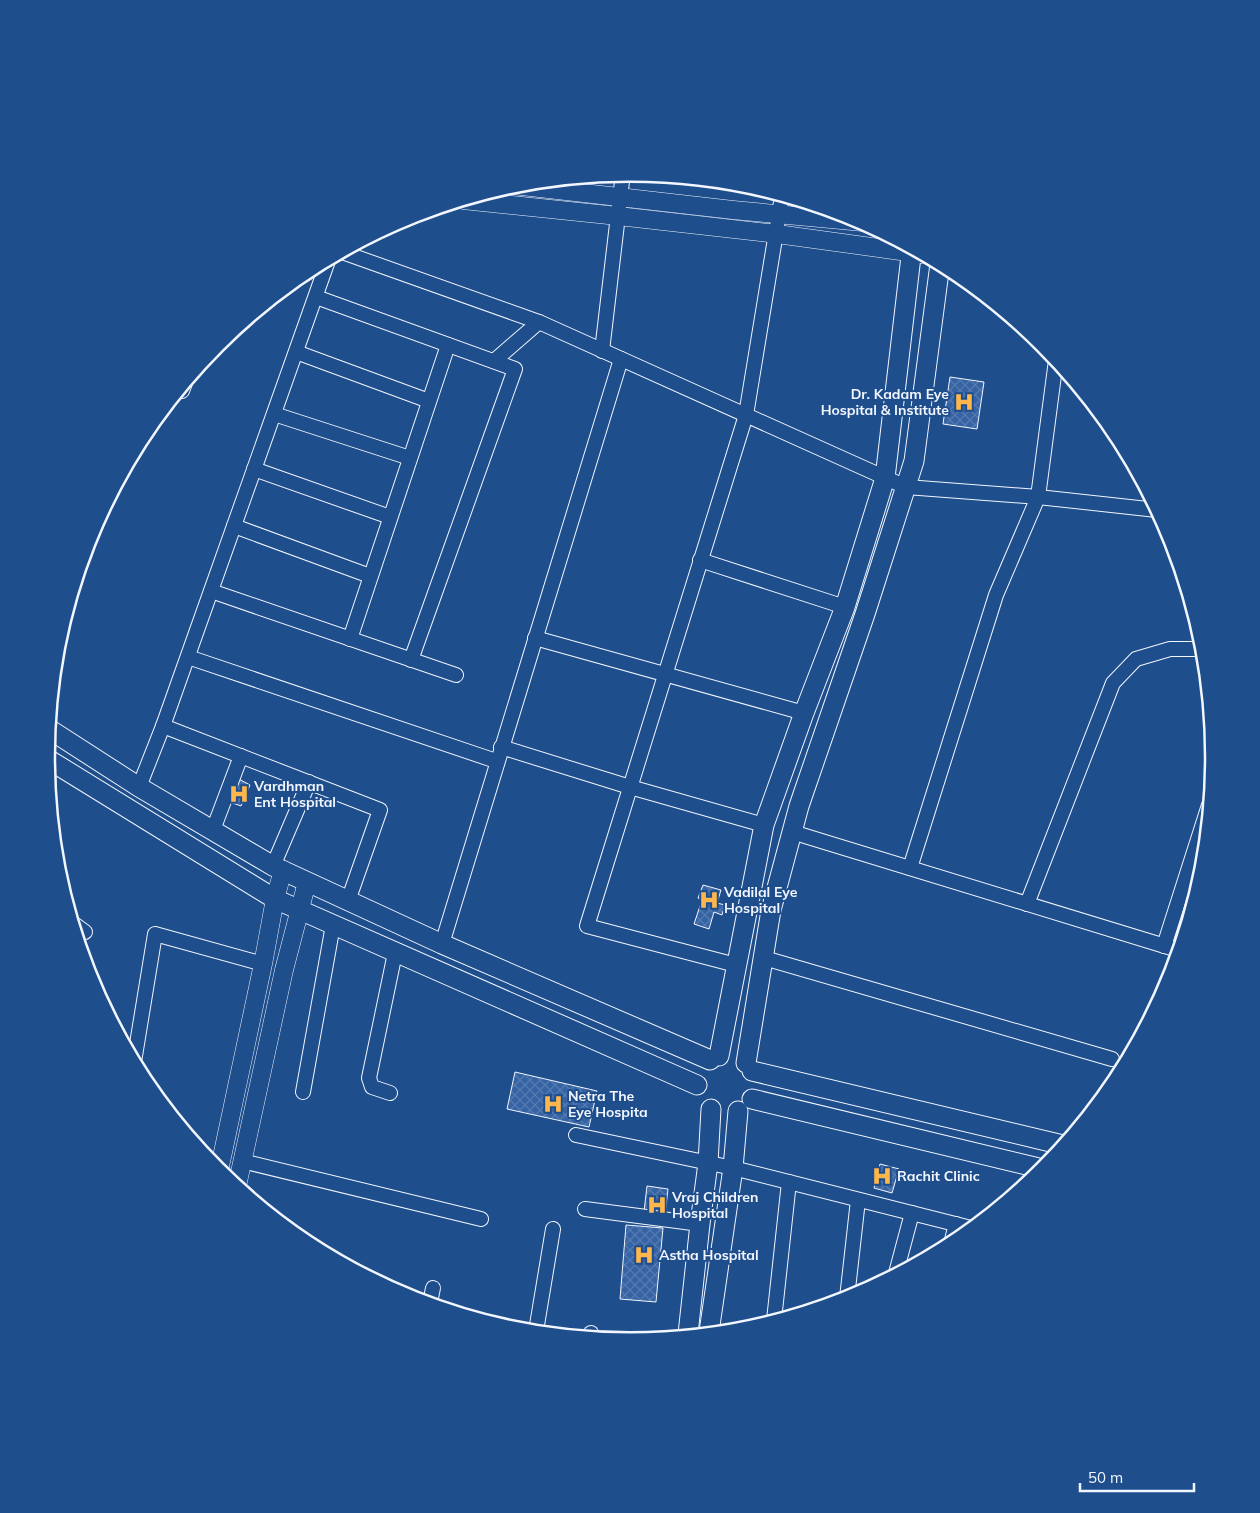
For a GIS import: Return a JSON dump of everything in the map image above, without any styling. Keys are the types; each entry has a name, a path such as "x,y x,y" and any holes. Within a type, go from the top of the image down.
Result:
{"main road":[{"path":"715,1058 764,825 804,713 845,608 885,478 914,257"},
{"path":"939,272 914,461 844,676 799,806 771,910 749,1067 755,1080 755,1090 752,1099 746,1106 738,1111 729,1113 711,1109 699,1094 697,1085 703,1067 715,1058 729,1056 738,1058 749,1067 1055,1143"},
{"path":"56,733 139,787 278,868 442,944 715,1058"},
{"path":"55,764 275,899 697,1085"},
{"path":"752,1099 1033,1167"},
{"path":"689,1328 708,1163 711,1109"},
{"path":"710,1326 733,1168 738,1111"}],"street":[{"path":"602,350 622,182"},
{"path":"535,190 618,207 776,234 901,250"},
{"path":"482,201 779,215 836,220"},
{"path":"736,965 587,926 746,415 781,202"},
{"path":"350,255 539,322 906,487 1038,497 1149,509"},
{"path":"139,787 188,657 325,270"},
{"path":"316,297 515,369 411,660"},
{"path":"494,361 539,322"},
{"path":"350,638 448,345"},
{"path":"296,352 429,401"},
{"path":"442,944 496,762 621,359"},
{"path":"910,868 996,595 1038,497 1055,369"},
{"path":"274,414 410,458"},
{"path":"254,469 390,517"},
{"path":"234,526 370,576"},
{"path":"700,560 845,608"},
{"path":"211,591 456,675"},
{"path":"535,638 804,713"},
{"path":"1027,904 1113,684 1136,659 1170,649 1195,649"},
{"path":"188,657 496,762"},
{"path":"163,726 380,810 348,901"},
{"path":"501,747 630,787 764,825"},
{"path":"213,830 241,756"},
{"path":"221,1161 263,964 275,899 278,868 309,782"},
{"path":"792,832 1171,948"},
{"path":"1164,946 1200,834"},
{"path":"239,1178 307,882"},
{"path":"303,1092 333,925"},
{"path":"136,1050 155,934 263,964"},
{"path":"390,1093 372,1087 369,1078 395,952"},
{"path":"764,958 1112,1059"},
{"path":"576,1135 733,1168 962,1226"},
{"path":"242,1162 481,1219"},
{"path":"777,1313 789,1182"},
{"path":"848,1289 858,1200"},
{"path":"585,1209 700,1224"},
{"path":"898,1264 912,1213"},
{"path":"954,1231 956,1224"},
{"path":"537,1324 553,1229"},
{"path":"431,1296 433,1288"}],"building":[{"path":"950,377 984,382 977,429 943,424"},
{"path":"237,778 250,785 241,806 227,801"},
{"path":"703,885 721,890 717,903 725,905 722,915 714,912 709,929 694,924 702,900 698,898"},
{"path":"515,1072 597,1091 589,1127 507,1109"},
{"path":"880,1164 899,1169 892,1193 874,1188"},
{"path":"647,1186 668,1189 665,1215 644,1212"},
{"path":"626,1225 663,1228 656,1302 620,1299"}],"place":[{"name":"Dr. Kadam Eye Hospital & Institute","path":"964,402"},
{"name":"Vardhman Ent Hospital","path":"239,794"},
{"name":"Vadilal Eye Hospital","path":"709,900"},
{"name":"Netra The Eye Hospita","path":"553,1104"},
{"name":"Rachit Clinic","path":"882,1176"},
{"name":"Vraj Children Hospital","path":"657,1205"},
{"name":"Astha Hospital","path":"644,1255"}]}
